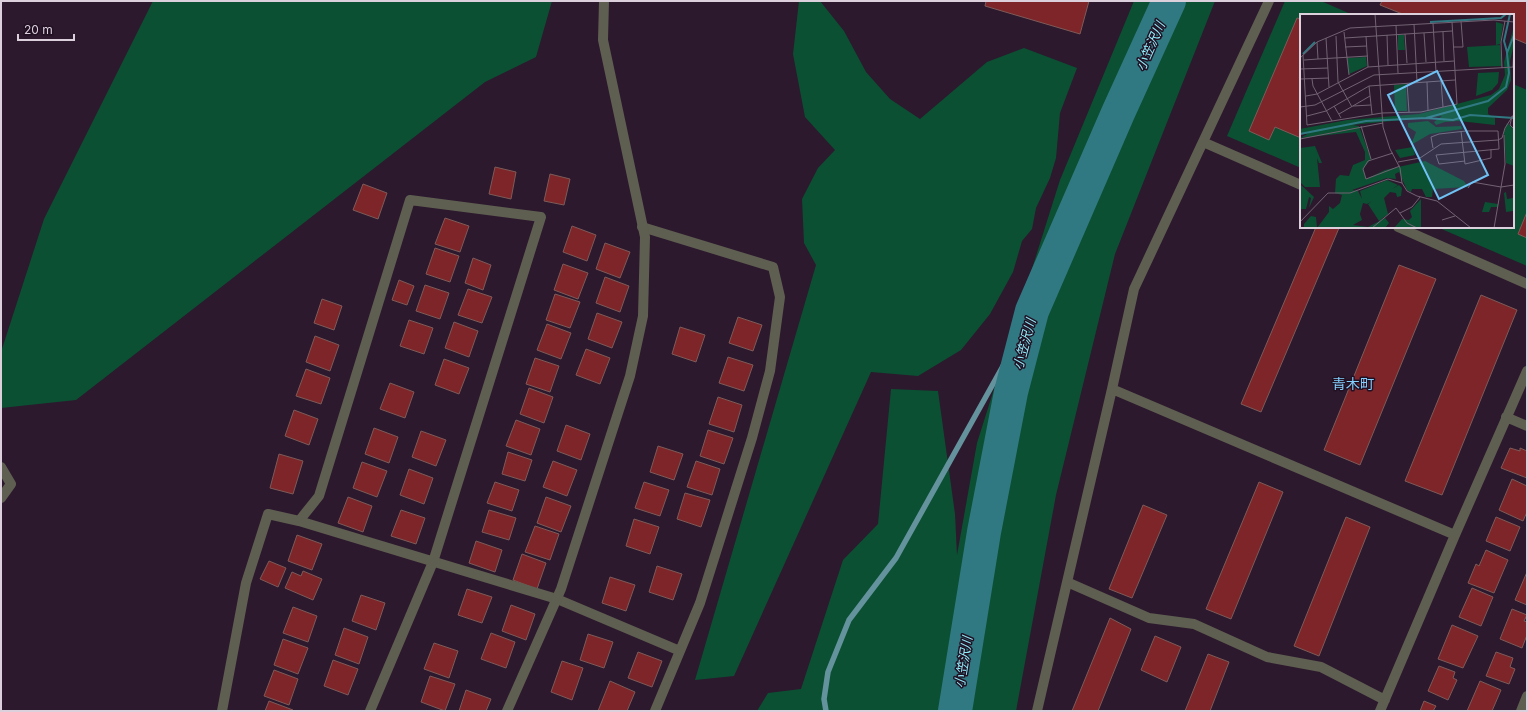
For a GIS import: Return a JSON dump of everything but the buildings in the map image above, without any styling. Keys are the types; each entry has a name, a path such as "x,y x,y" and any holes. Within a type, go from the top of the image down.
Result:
{"street":[{"path":"507,711 557,599 579,536 630,376 643,316 645,237 603,40 604,1"},
{"path":"1037,711 1134,289 1268,1"},
{"path":"1203,142 1300,185"},
{"path":"299,521 320,496 410,200 541,217 433,562 370,711"},
{"path":"642,227 773,267 780,297 770,371 752,438 700,603 655,711"},
{"path":"1400,228 1527,284"},
{"path":"1380,711 1527,371"},
{"path":"1112,389 1455,536"},
{"path":"1506,417 1527,426"},
{"path":"1,467 11,484 1,498"},
{"path":"222,711 246,583 268,514 299,521 557,599 680,651"},
{"path":"1067,582 1149,618 1194,624 1267,657 1321,667 1385,700"},
{"path":"1521,711 1527,697"}],"green space":[{"path":"153,1 552,1 536,57 485,82 76,400 1,408 1,352 44,219"},
{"path":"799,1 820,1 844,31 866,72 890,99 920,119 987,62 1024,48 1077,68 1060,113 1056,158 1050,178 1036,208 1032,229 1022,241 1013,272 990,314 961,350 918,376 871,372 734,676 695,680 816,265 804,243 802,199 818,168 835,150 805,117 793,54"},
{"path":"1134,1 1215,1 1115,254 1056,495 1016,711 757,711 768,693 801,689 843,560 878,524 891,389 938,391 955,514 957,555 977,443 1060,180"},
{"path":"1285,1 1321,1 1351,14 1300,14 1300,168 1227,136"},
{"path":"1514,84 1527,90 1527,266 1439,228 1514,228"}],"waterway":[{"name":"小笠沢川","path":"955,711 984,532 1011,392 1032,311 1118,113 1169,1"},
{"path":"826,711 824,699 828,672 849,620 896,558 1032,314"}],"district":[{"name":"青木町","path":"1353,384"}]}
